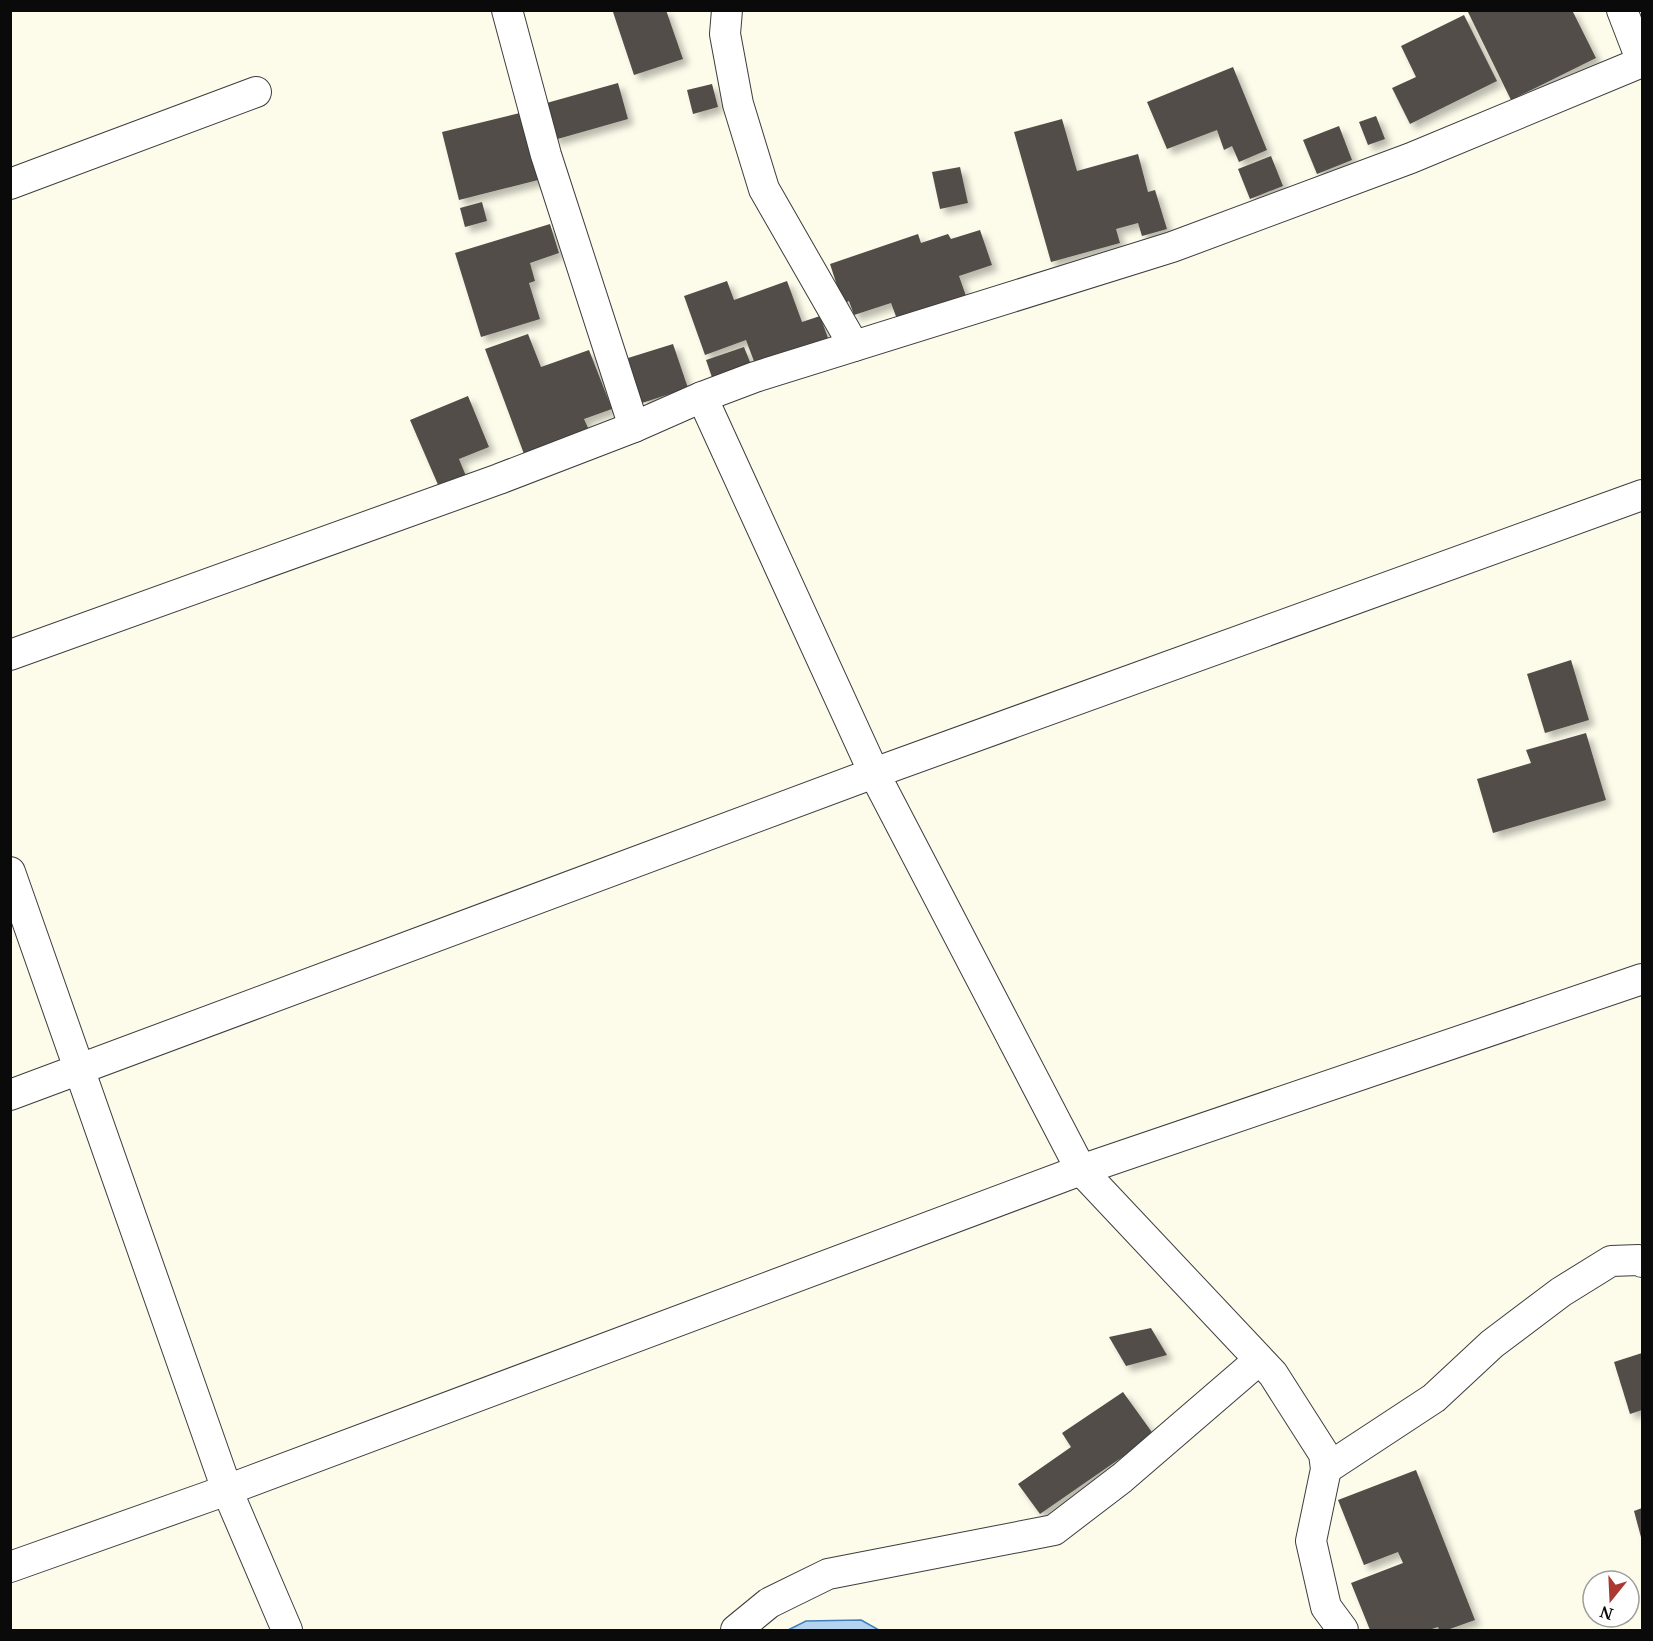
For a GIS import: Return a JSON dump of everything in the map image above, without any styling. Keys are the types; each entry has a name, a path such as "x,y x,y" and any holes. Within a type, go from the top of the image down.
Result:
{"street":[{"path":"507,10 546,155 634,427"},
{"path":"727,10 725,34 738,104 764,189 854,346"},
{"path":"10,655 499,479 755,377 1172,247 1412,159 1642,62 1622,10"},
{"path":"10,184 256,92"},
{"path":"702,397 874,773 1081,1170 1273,1374 1324,1454 1326,1469 1311,1541 1326,1607 1343,1630"},
{"path":"10,1095 874,773 1642,495"},
{"path":"10,872 227,1490 287,1630"},
{"path":"10,1567 227,1490 1081,1170 1642,980"},
{"path":"1326,1469 1434,1398 1492,1344 1561,1292 1611,1261 1639,1260 1642,1262"},
{"path":"736,1630 769,1603 828,1574 1054,1530 1122,1478 1259,1360"}],"water":[{"path":"861,1620 879,1630 788,1630 806,1621"}],"building":[{"path":"618,10 666,10 683,59 634,75 613,12"},
{"path":"1467,10 1572,10 1596,58 1511,100"},
{"path":"1464,15 1497,81 1410,124 1392,88 1416,77 1401,46"},
{"path":"1233,67 1267,150 1239,162 1232,146 1224,150 1217,130 1167,149 1147,102"},
{"path":"618,83 628,119 554,140 543,104"},
{"path":"712,84 718,107 693,114 687,90"},
{"path":"524,112 542,179 459,200 442,132"},
{"path":"1376,116 1385,139 1368,145 1359,122"},
{"path":"1062,119 1077,171 1138,154 1148,192 1155,190 1167,229 1142,236 1138,223 1116,229 1120,243 1051,262 1014,132"},
{"path":"1339,126 1352,160 1317,174 1303,140"},
{"path":"1271,156 1283,186 1250,199 1238,169"},
{"path":"960,167 968,203 940,209 932,172"},
{"path":"482,202 487,221 465,227 460,208"},
{"path":"550,224 559,253 530,263 535,281 529,283 540,319 481,337 455,253"},
{"path":"980,230 992,265 959,276 966,296 897,319 891,303 854,315 849,301 843,304 830,264 918,234 921,243 948,234 951,239"},
{"path":"727,281 734,300 787,281 802,322 820,316 828,338 755,364 746,340 705,355 684,296"},
{"path":"528,334 541,367 589,350 612,409 584,419 589,430 524,454 485,349"},
{"path":"673,344 688,388 642,403 628,358"},
{"path":"744,347 754,372 715,386 706,360"},
{"path":"468,396 489,447 459,459 466,476 439,487 410,420"},
{"path":"1571,660 1589,720 1545,733 1527,674"},
{"path":"1586,733 1606,800 1493,833 1477,779 1531,763 1526,750"},
{"path":"1151,1328 1167,1355 1126,1366 1109,1337"},
{"path":"1642,1353 1642,1410 1630,1414 1614,1362"},
{"path":"1123,1392 1154,1435 1040,1514 1018,1484 1071,1447 1062,1433"},
{"path":"1416,1470 1475,1620 1447,1630 1439,1630 1438,1627 1429,1630 1370,1630 1351,1583 1403,1563 1398,1552 1364,1565 1338,1500"},
{"path":"1642,1508 1642,1541 1634,1511"}]}
